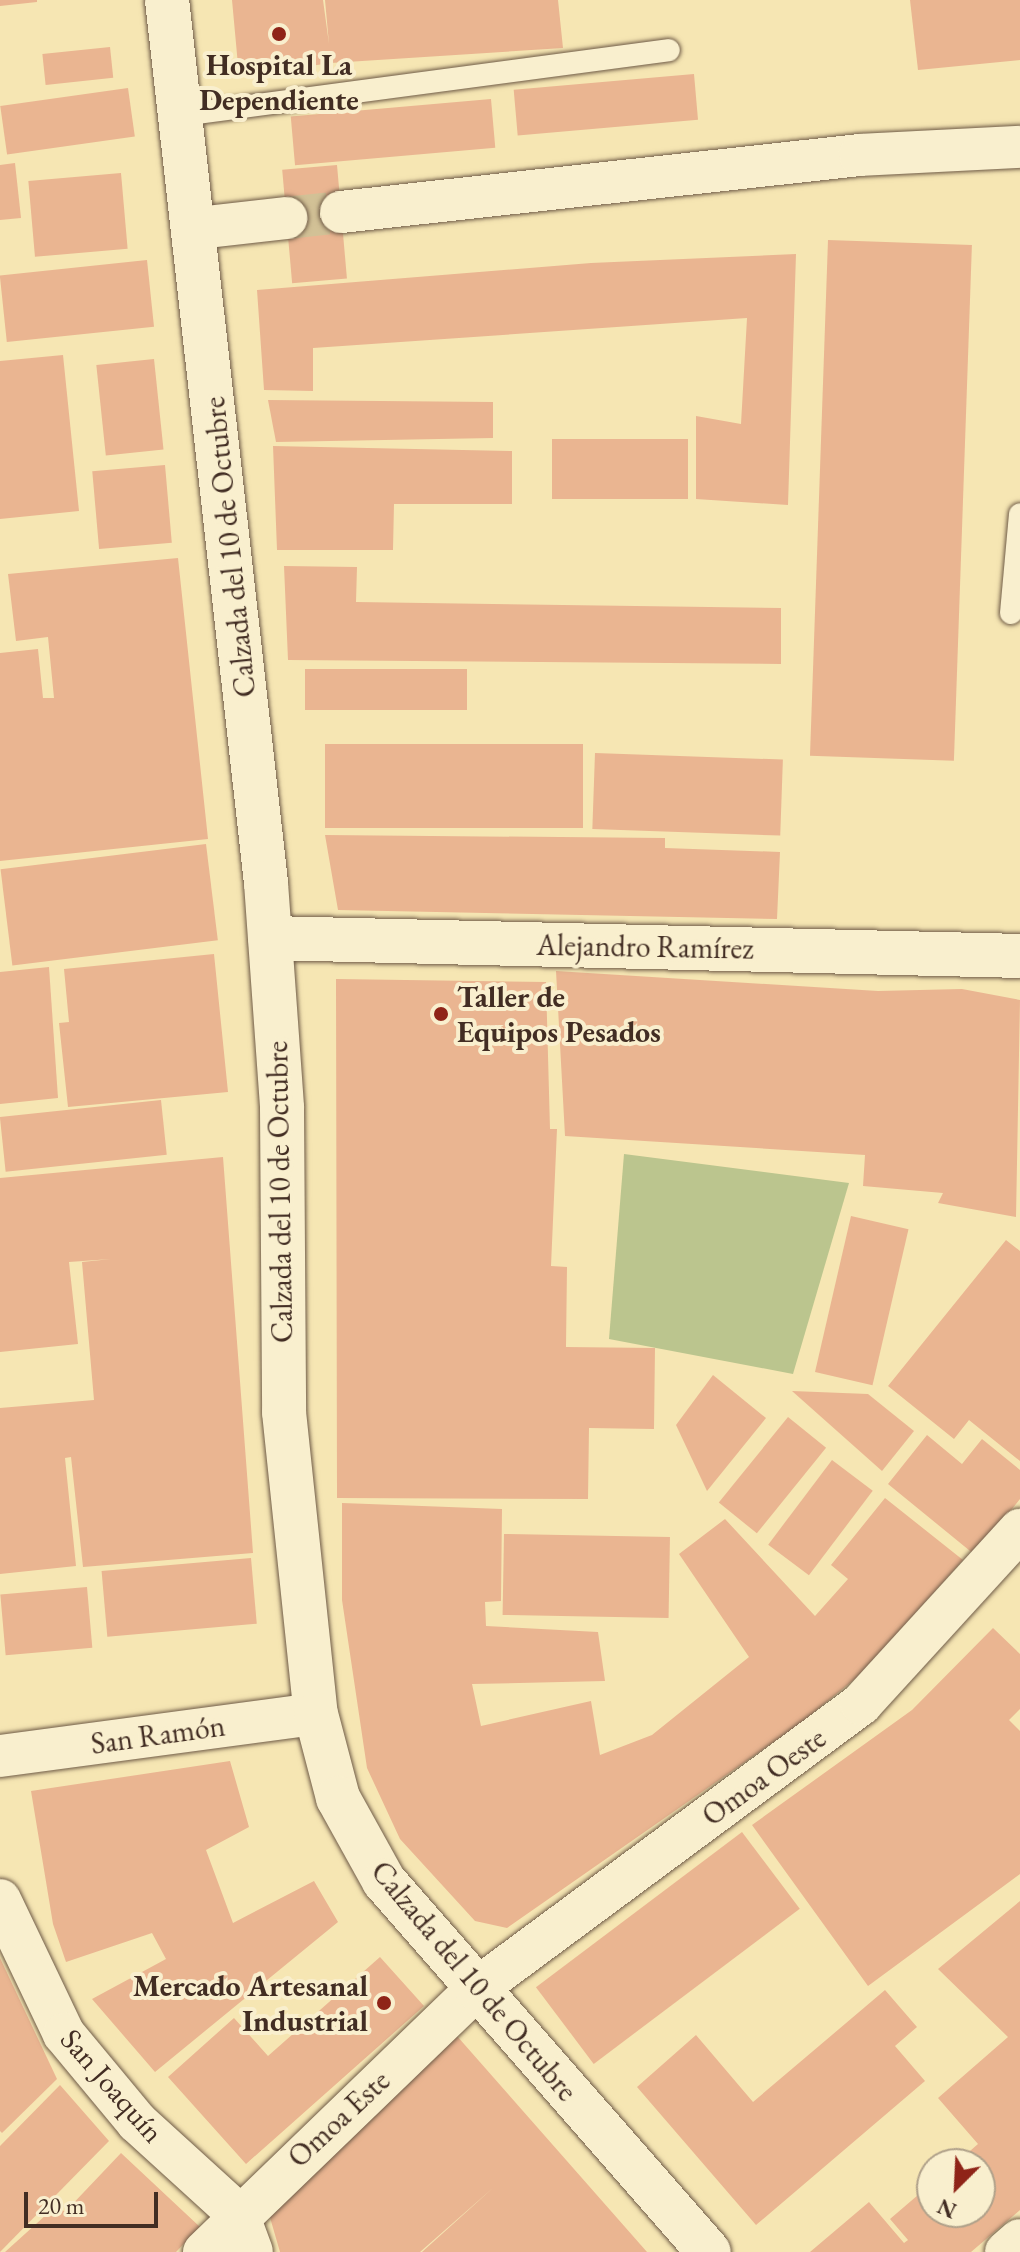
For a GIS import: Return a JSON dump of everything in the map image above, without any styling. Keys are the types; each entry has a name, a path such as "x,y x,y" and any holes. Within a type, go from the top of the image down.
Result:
{"main road":[{"name":"Calzada del 10 de Octubre","path":"167,0 198,228 270,938 282,1108 284,1412 316,1714 338,1798 365,1852 476,1989 709,2252"},
{"name":"Alejandro Ramírez","path":"270,938 1020,956"}],"street":[{"path":"341,212 860,155 1020,147"},
{"path":"198,228 286,218"},
{"name":"Omoa Oeste","path":"476,1989 861,1704 1020,1530"},
{"name":"San Ramón","path":"0,1756 316,1714"},
{"name":"San Joaquín","path":"0,1900 64,2034 137,2122 245,2233"},
{"name":"Omoa Este","path":"204,2252 245,2233 476,1989"},
{"path":"1006,2252 1020,2240"}],"lane":[{"path":"183,115 669,50"},
{"path":"1011,613 1020,514"}],"green space":[{"path":"624,1154 849,1183 793,1374 609,1339"}],"building":[{"path":"0,0 37,0 37,2 0,6"},
{"path":"232,0 323,0 329,44 325,0 558,0 563,48 331,63 239,76"},
{"path":"910,0 1020,0 1020,60 918,70"},
{"path":"110,47 113,78 46,85 42,54"},
{"path":"694,74 698,120 518,136 514,90"},
{"path":"128,88 135,137 7,154 0,106"},
{"path":"491,99 495,148 295,165 291,117"},
{"path":"15,163 21,218 0,220 0,165"},
{"path":"337,165 347,279 292,283 282,170"},
{"path":"121,173 128,249 35,257 28,181"},
{"path":"828,240 972,245 954,761 810,756"},
{"path":"796,254 788,505 696,499 696,416 741,424 747,318 313,348 313,391 264,390 257,290 591,263"},
{"path":"147,260 154,327 7,342 0,275"},
{"path":"63,355 79,511 0,519 0,361"},
{"path":"154,359 164,450 106,456 96,365"},
{"path":"268,400 493,402 493,438 276,442"},
{"path":"552,439 688,439 688,499 552,499"},
{"path":"273,446 512,451 512,504 394,504 393,550 277,550"},
{"path":"165,465 172,543 99,549 92,471"},
{"path":"178,558 208,839 0,861 0,653 38,649 43,698 54,698 48,637 16,641 8,574"},
{"path":"284,566 357,567 356,602 781,608 781,664 288,660"},
{"path":"305,669 467,669 467,710 305,710"},
{"path":"325,744 583,744 583,828 325,828"},
{"path":"595,753 783,760 780,836 592,829"},
{"path":"325,835 665,838 665,848 780,852 777,919 338,910"},
{"path":"206,844 218,940 12,966 1,869"},
{"path":"214,954 228,1092 68,1107 59,1023 69,1022 64,969"},
{"path":"49,967 58,1098 0,1104 0,972"},
{"path":"556,971 878,991 962,989 1020,1000 1016,1217 938,1203 943,1193 863,1186 865,1155 565,1136"},
{"path":"336,979 546,982 550,1129 557,1129 551,1266 567,1267 566,1347 655,1348 654,1429 589,1428 588,1499 337,1498"},
{"path":"161,1100 167,1155 6,1172 0,1117"},
{"path":"223,1157 253,1553 83,1567 71,1457 65,1458 76,1566 0,1574 0,1408 94,1400 82,1262 111,1259 69,1262 78,1344 0,1352 0,1178"},
{"path":"851,1216 908,1229 872,1385 815,1372"},
{"path":"1006,1240 1020,1251 1020,1461 969,1420 954,1439 888,1386"},
{"path":"713,1375 766,1418 707,1491 676,1425"},
{"path":"792,1391 868,1394 914,1431 882,1471"},
{"path":"788,1417 826,1448 757,1533 719,1502"},
{"path":"927,1435 962,1464 982,1439 1020,1470 1020,1499 975,1555 888,1484"},
{"path":"832,1460 873,1491 809,1575 768,1545"},
{"path":"885,1498 963,1560 861,1674 798,1725 507,1928 475,1921 400,1839 367,1768 342,1600 342,1503 502,1509 501,1601 485,1602 486,1626 598,1632 605,1681 472,1684 481,1726 591,1701 600,1755 652,1735 749,1657 679,1554 725,1519 815,1616 848,1579 831,1565"},
{"path":"504,1534 670,1537 669,1618 503,1615"},
{"path":"251,1558 257,1624 107,1637 102,1571"},
{"path":"87,1587 92,1648 6,1655 0,1595"},
{"path":"993,1628 1020,1654 1020,1709 1009,1720 1020,1731 1020,1874 868,1986 752,1825 912,1710"},
{"path":"230,1761 249,1827 206,1850 233,1923 314,1881 338,1922 155,2072 92,1999 166,1959 152,1933 66,1962 53,1924 31,1791"},
{"path":"742,1832 800,1909 594,2064 536,1987"},
{"path":"1020,1901 1020,2210 971,2252 810,2252 869,2202 904,2243 908,2240 890,2219 916,2197 916,2228 996,2228 996,2148 973,2148 978,2144 938,2098 1008,2037 938,1969"},
{"path":"380,1957 424,2006 246,2164 168,2077 234,2018 268,2056"},
{"path":"0,1958 57,2079 2,2133 0,2131"},
{"path":"885,1990 917,2027 895,2046 925,2081 756,2225 637,2087 696,2035 753,2102"},
{"path":"457,2036 647,2252 422,2252 494,2187 420,2252 280,2252 269,2214"},
{"path":"60,2085 109,2141 0,2252 0,2146"},
{"path":"121,2153 200,2227 176,2252 5,2252 57,2205 65,2212"}],"tunnel":[{"path":"286,218 341,212"}],"place":[{"name":"Hospital La Dependiente","path":"279,34"},
{"name":"Taller de Equipos Pesados","path":"441,1014"},
{"name":"Mercado Artesanal Industrial","path":"384,2003"}]}
